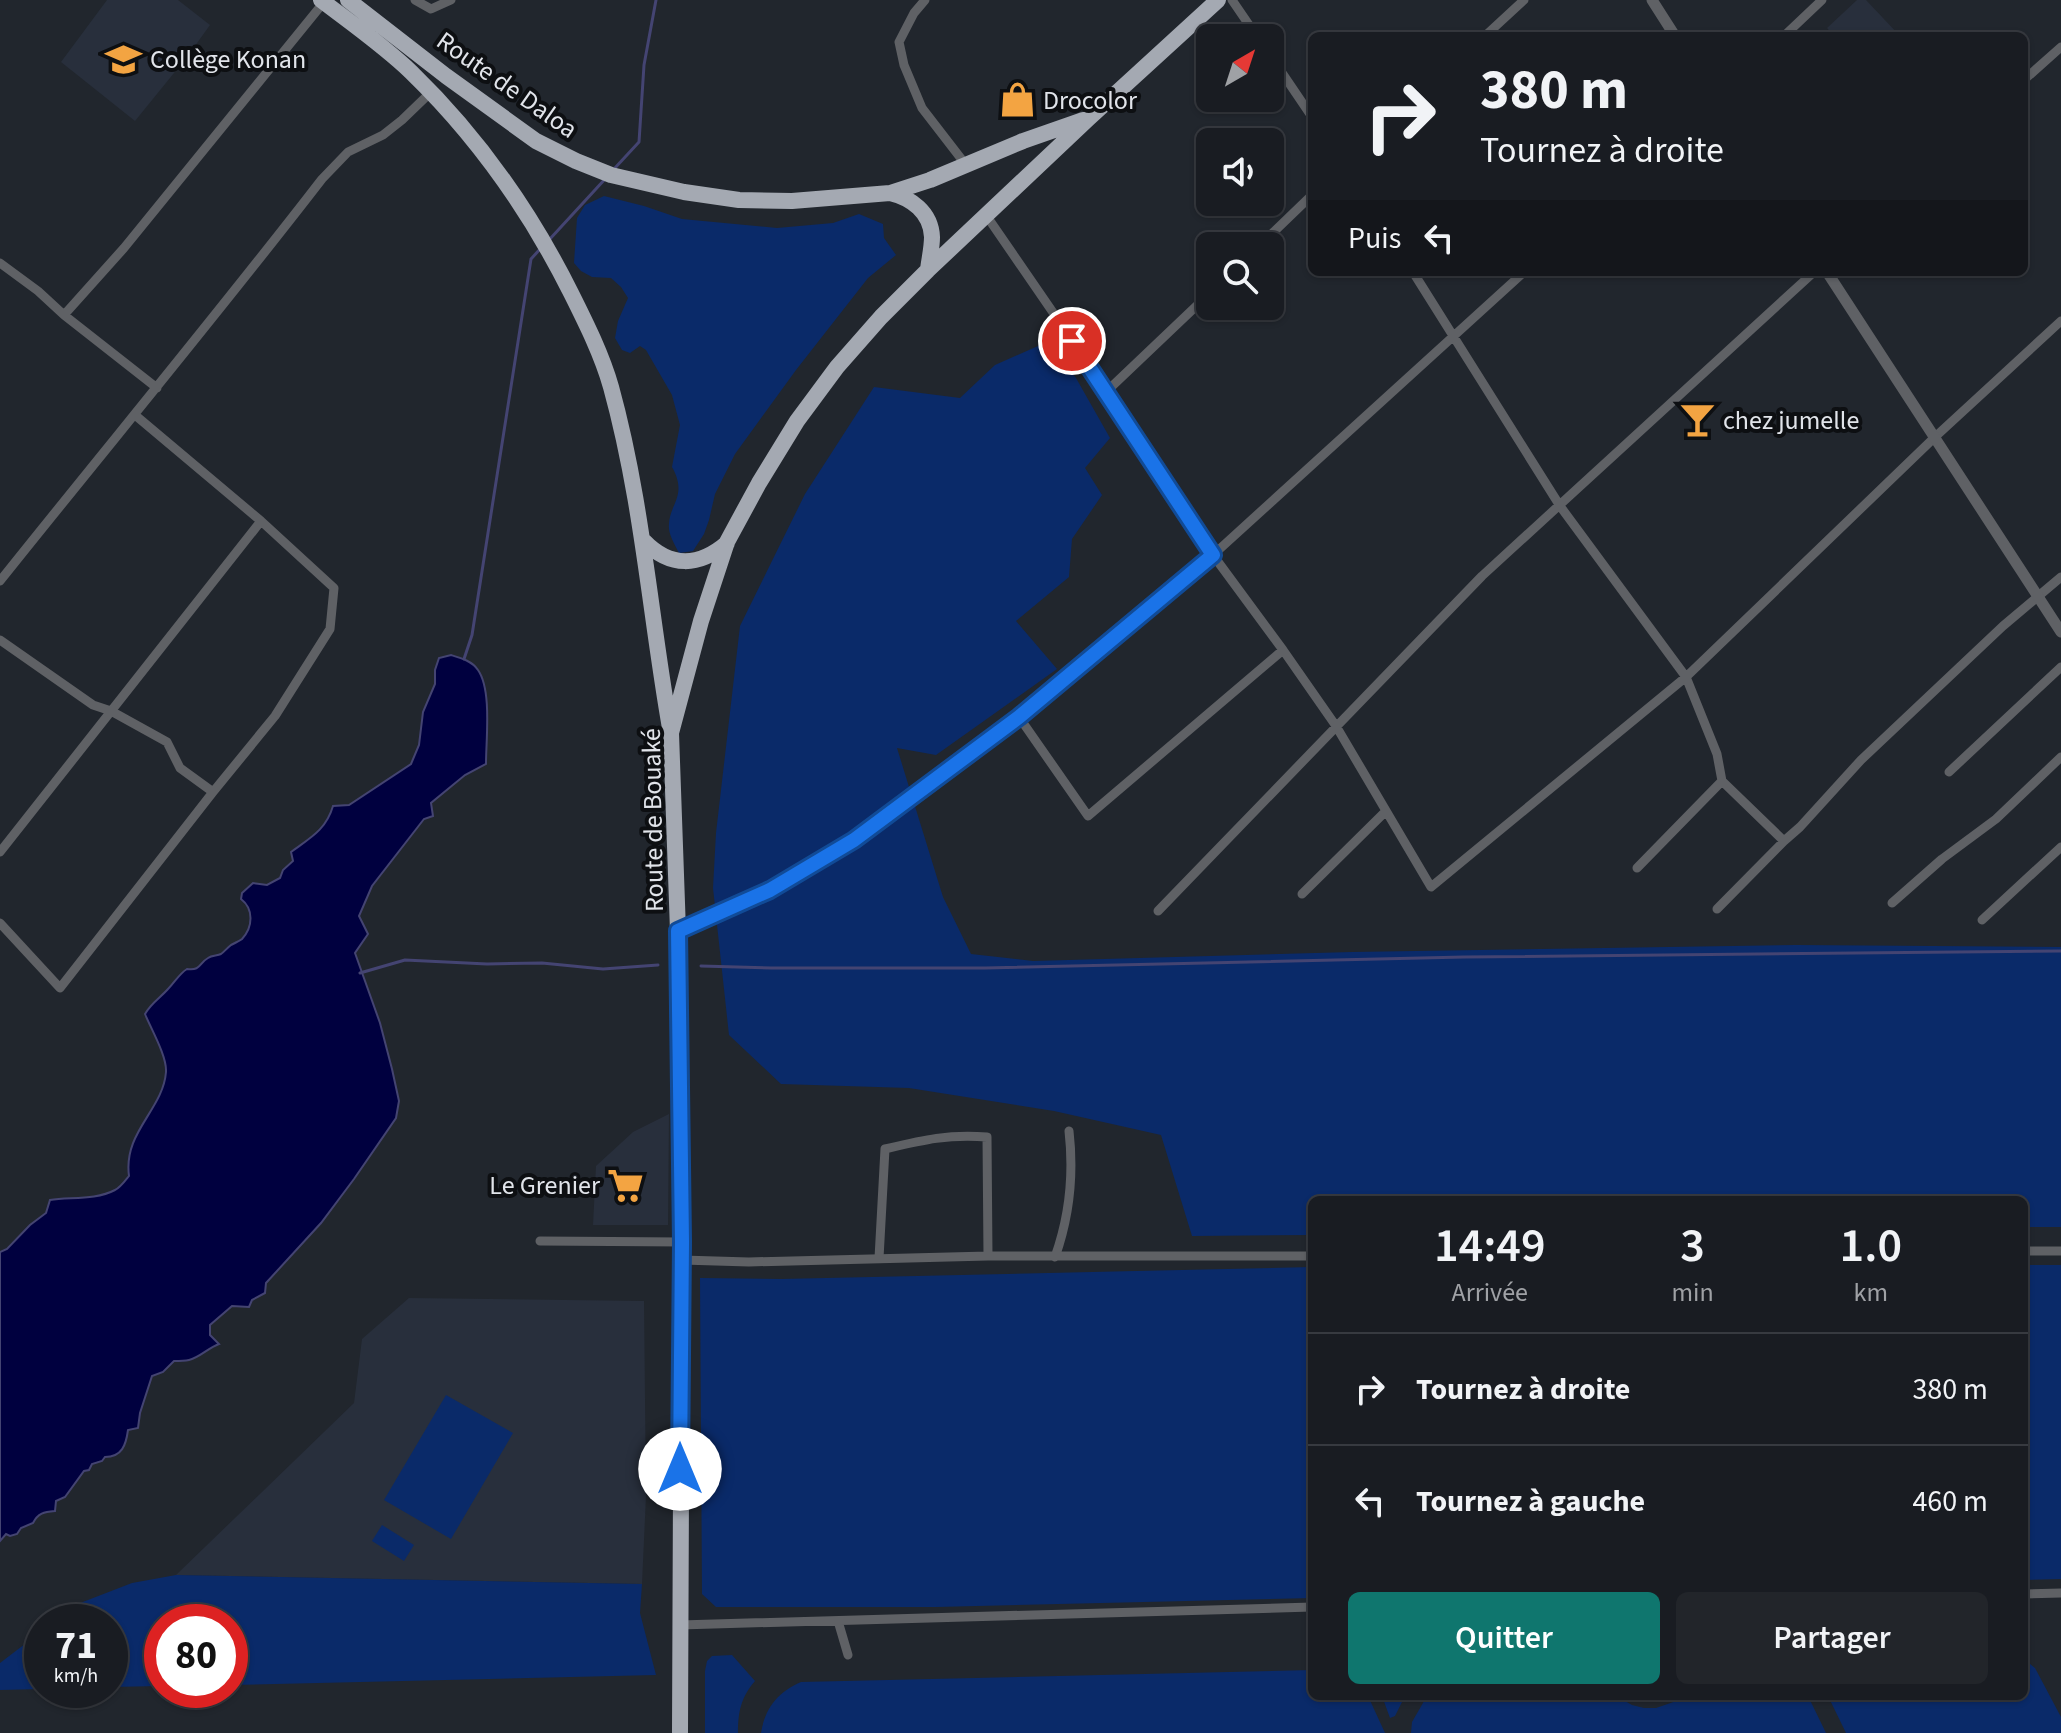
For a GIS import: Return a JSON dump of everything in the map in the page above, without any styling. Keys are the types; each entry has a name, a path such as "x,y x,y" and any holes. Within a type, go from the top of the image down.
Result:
{"highway":[{"name":"Route de Daloa","path":"349,0 536,141 611,175 684,192 739,200 792,201 890,193 1088,119"},
{"name":"Route de Bouaké","path":"680,1733 682,1242 678,931 671,733 701,621 727,542 797,421 837,367 928,270 1218,0"},
{"name":"Route de Daloa","path":"322,1 393,57 431,92 498,171 556,264 586,323 610,384 628,454 644,541 671,733"},
{"path":"431,92 446,76"},
{"path":"890,193 911,200 927,218 932,237 928,270"},
{"path":"644,541 654,552 666,558 691,561 714,554 727,542"}],"street":[{"path":"415,0 431,9 451,0"},
{"path":"925,0 914,13 899,42 904,65 922,108 966,165"},
{"path":"1232,0 1248,24"},
{"path":"1489,32 1524,0"},
{"path":"1652,0 1672,32"},
{"path":"1788,32 1822,0"},
{"path":"64,315 124,248 322,1"},
{"path":"2028,76 2061,47"},
{"path":"1284,76 1308,111"},
{"path":"0,581 322,179 348,152 383,135 431,92"},
{"path":"1274,232 1308,199"},
{"path":"986,215 1107,391 1213,555 1336,726 1431,887 1686,677 1935,437 2061,321"},
{"path":"0,263 157,388"},
{"path":"1416,276 1560,506 1686,677 1717,754 1722,781 1784,841"},
{"path":"678,931 770,890 854,840 1019,717 1213,555 1520,276"},
{"path":"1158,911 1482,576 1810,276"},
{"path":"1830,276 2061,632"},
{"path":"1107,391 1196,306"},
{"path":"0,923 60,988 275,716 330,629 334,588 261,521 135,415"},
{"path":"0,852 261,521"},
{"path":"1717,909 1800,827 1861,760 2061,577"},
{"path":"0,640 93,705 111,711 167,742 180,768 213,792"},
{"path":"1019,717 1088,816 1283,650"},
{"path":"1949,772 2061,667"},
{"path":"1892,903 1942,859 1996,819 2061,757"},
{"path":"1637,868 1722,781"},
{"path":"1302,894 1385,812"},
{"path":"1982,920 2061,847"},
{"path":"1055,1257 1070,1197 1072,1152 1069,1131"},
{"path":"879,1258 885,1149 931,1137 959,1135 987,1137 988,1256"},
{"path":"540,1241 682,1242"},
{"path":"2028,1251 2061,1251"},
{"path":"682,1260 749,1262 988,1256 1308,1256"},
{"path":"2028,1594 2061,1593"},
{"path":"680,1625 1308,1607"},
{"path":"838,1621 848,1655"}],"shaded area":[{"name":"Collège Konan","path":"107,0 178,0 210,25 135,121 61,62"},
{"path":"1857,0 1866,0 1896,32 1830,32 1827,28"},
{"path":"604,196 682,219 777,228 833,223 859,214 883,224 884,238 896,255 868,278 735,454 715,494 704,534 693,551 679,553 669,529 678,493 677,477 672,467 680,425 672,395 646,350 640,346 630,353 622,350 615,338 618,321 628,298 621,287 611,278 592,277 574,263 577,218 585,205"},
{"path":"1047,342 1076,378 1110,438 1085,468 1102,495 1072,539 1069,577 1016,621 1057,669 936,755 897,748 943,897 971,954 1033,961 1796,945 2061,947 2061,1227 2028,1227 2028,1196 1308,1196 1308,1235 1192,1236 1161,1135 1054,1111 909,1088 781,1084 729,1035 713,888 716,833 740,626 805,494 874,387 960,398 995,365"},
{"path":"451,655 473,664 482,679 487,715 486,764 465,775 431,803 433,816 424,819 372,886 359,916 368,934 355,953 380,1023 392,1069 399,1101 396,1118 321,1223 266,1283 265,1293 252,1300 249,1307 232,1306 210,1325 210,1335 219,1344 193,1359 174,1361 163,1372 152,1376 138,1428 128,1430 119,1452 84,1471 65,1497 56,1501 55,1511 42,1514 17,1534 6,1534 0,1541 0,1252 46,1213 50,1200 108,1193 119,1188 129,1176 132,1147 158,1098 166,1072 161,1051 145,1014 147,1010 184,971 197,968 211,956 221,954 242,939 250,918 248,908 241,899 242,893 253,883 267,885 280,878 283,870 293,861 291,852 322,827 333,806 349,805 411,764 419,745 423,712 435,684 439,658"},
{"path":"669,1114 668,1225 593,1225 596,1166 633,1132"},
{"path":"2028,1265 2061,1265 2061,1579 2028,1580"},
{"path":"1308,1267 1308,1598 936,1607 716,1607 702,1594 700,1278 781,1279"},
{"path":"409,1298 644,1301 646,1496 642,1584 176,1575 354,1403 362,1339"},
{"path":"446,1395 513,1433 451,1539 384,1500"},
{"path":"382,1525 414,1545 404,1561 372,1541"},
{"path":"176,1575 642,1584 640,1613 656,1675 248,1685 248,1604 144,1604 144,1686 128,1687 128,1604 78,1604 132,1583"},
{"path":"24,1645 24,1689 0,1690 0,1663"},
{"path":"732,1655 755,1681 741,1705 738,1733 705,1733 707,1661 712,1656"},
{"path":"2028,1662 2035,1668 2061,1717 2061,1733 1846,1733 1830,1700 2028,1700"},
{"path":"1308,1670 1308,1700 1370,1700 1385,1733 761,1733 774,1702 801,1682"},
{"path":"1383,1700 1403,1700 1395,1716 1390,1718"},
{"path":"1425,1700 1623,1700 1644,1708 1656,1708 1679,1700 1810,1700 1826,1733 1411,1733 1412,1722"}],"waterway":[{"path":"614,169 639,142 644,65 656,0"},
{"path":"549,240 606,178"},
{"path":"464,659 472,635 531,259 541,248"},
{"path":"701,966 985,968 1464,957 2061,951"},
{"path":"360,973 405,960 542,963 603,969 658,965"}],"place":[{"name":"Collège Konan","path":"124,59"},
{"name":"Drocolor","path":"1017,100"},
{"name":"chez jumelle","path":"1697,420"},
{"name":"Le Grenier","path":"626,1185"}],"route":[{"path":"680,1469 682,1242 678,931 770,890 854,840 1019,717 1213,555 1072,341"}]}
